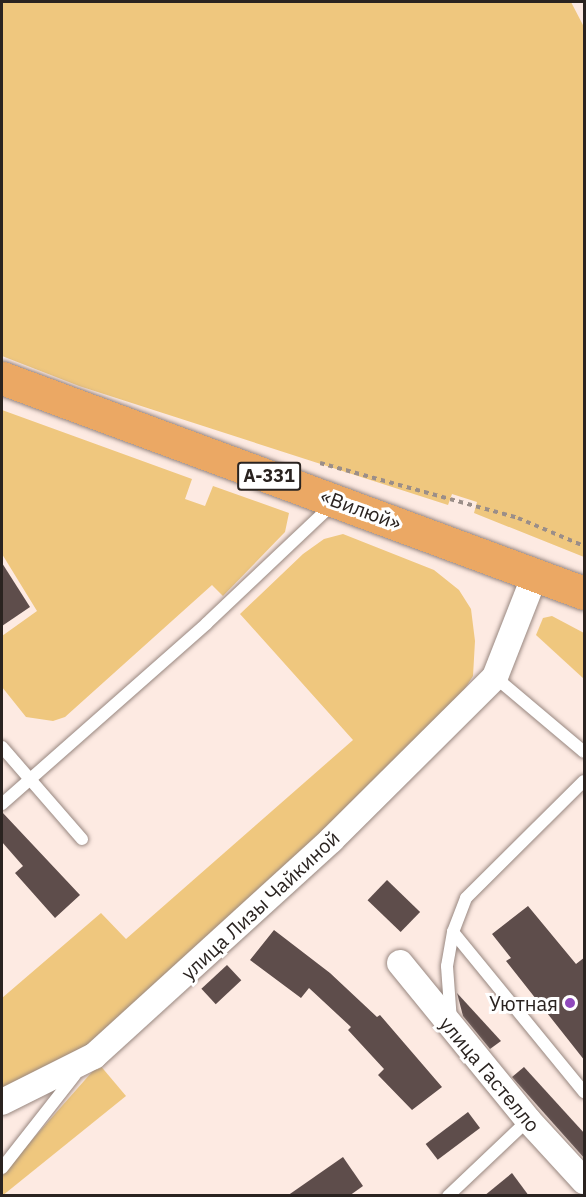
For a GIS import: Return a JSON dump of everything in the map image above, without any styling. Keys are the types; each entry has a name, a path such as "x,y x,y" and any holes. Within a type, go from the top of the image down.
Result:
{"highway":[{"name":"«Вилюй»","path":"2,378 585,593"},
{"path":"535,575 585,605"}],"street":[{"path":"495,677 535,575"},
{"name":"улица Лизы Чайкиной","path":"2,1101 94,1056 331,840 495,677"},
{"name":"улица Гастелло","path":"400,963 528,1120 585,1181"}],"lane":[{"path":"2,804 207,623 336,501"},
{"path":"495,677 585,752"},
{"path":"2,747 82,839"},
{"path":"451,1028 447,966 453,932 466,898 585,781"},
{"path":"453,932 585,1092"},
{"path":"2,1168 56,1094 94,1056"},
{"path":"448,1196 528,1120"}],"shaded area":[{"path":"2,2 571,2 584,27 584,557 474,513 477,502 452,494 448,505 79,386 2,356"},
{"path":"2,410 192,479 185,499 205,506 213,486 289,513 285,532 223,596 212,585 65,717 53,721 26,717 2,687 2,636 37,611 2,554"},
{"path":"343,534 434,570 459,590 471,609 475,641 473,676 450,712 322,836 80,1053 2,1098 2,998 101,913 126,939 353,740 240,614 303,554 324,539"},
{"path":"552,616 584,633 584,679 536,635 543,618"},
{"path":"99,1064 126,1096 2,1196 2,1177 9,1166"}],"building":[{"path":"2,563 30,607 2,626"},
{"path":"2,812 80,895 55,918 15,873 23,866 2,842"},
{"path":"387,880 420,912 401,932 368,900"},
{"path":"528,906 576,964 585,957 585,1061 506,961 511,958 492,934"},
{"path":"274,930 330,973 377,1017 380,1015 442,1087 412,1110 378,1075 384,1069 348,1030 351,1027 309,988 301,998 250,960"},
{"path":"227,965 241,980 216,1004 201,989"},
{"path":"457,993 501,1041 490,1049 463,1016"},
{"path":"524,1067 585,1134 585,1159 512,1077"},
{"path":"468,1112 480,1128 438,1160 426,1144"},
{"path":"343,1157 363,1186 349,1196 287,1196"},
{"path":"512,1173 529,1196 484,1196"}],"place":[{"name":"Уютная","path":"570,1003"}]}
